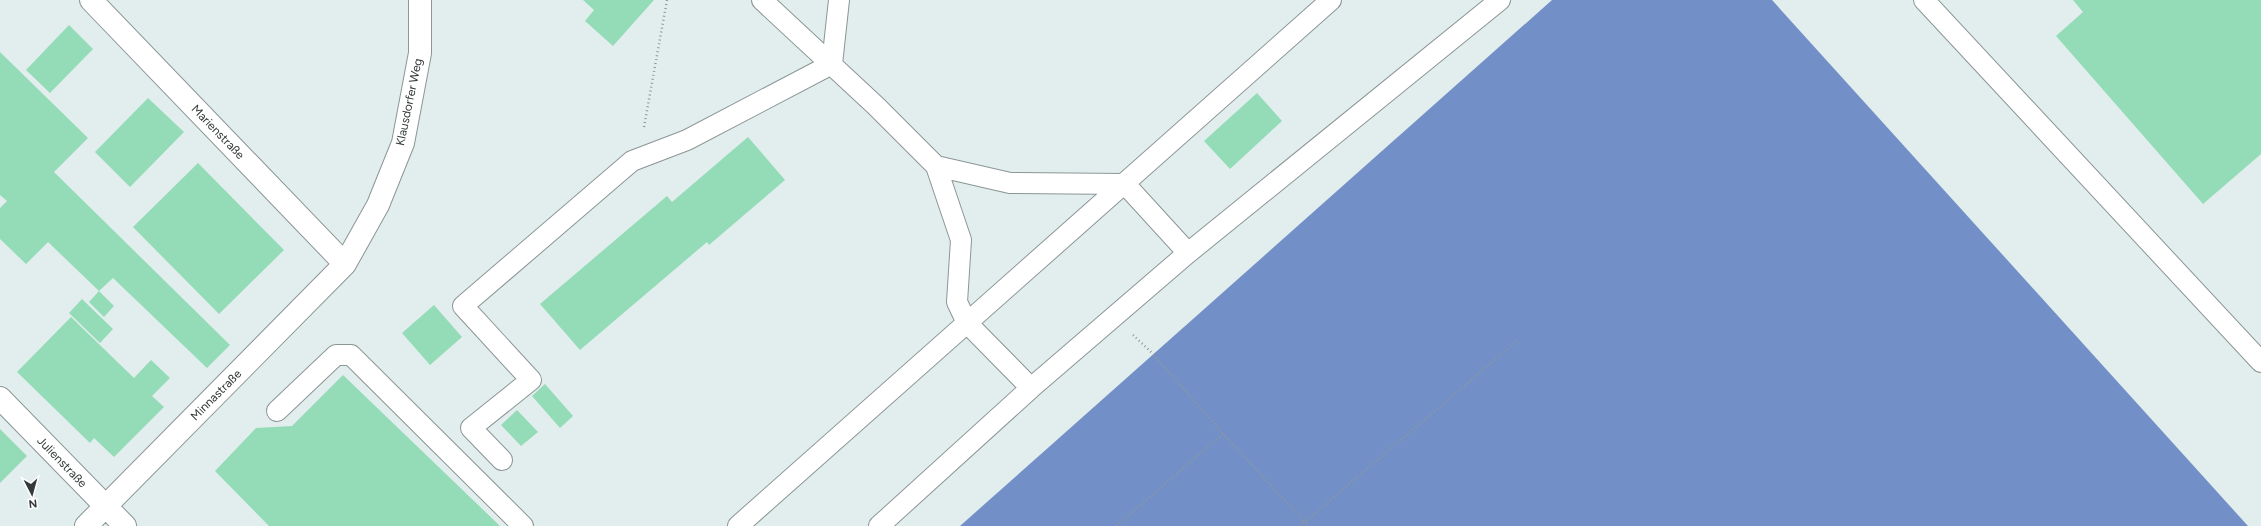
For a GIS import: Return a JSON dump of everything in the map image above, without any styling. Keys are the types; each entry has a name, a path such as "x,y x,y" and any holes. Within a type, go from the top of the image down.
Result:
{"street":[{"name":"Marienstraße","path":"91,0 345,264"},
{"name":"Klausdorfer Weg","path":"345,264 378,205 402,142 420,54 420,0"},
{"name":"Minnastraße","path":"86,526 345,264"},
{"name":"Julienstraße","path":"0,398 125,526"}],"lane":[{"path":"762,0 832,64 936,166 961,240 957,302 967,323 1031,388"},
{"path":"832,64 839,0"},
{"path":"738,526 1331,0"},
{"path":"879,526 1031,388 1188,253 1500,0"},
{"path":"1932,3 2261,362"},
{"path":"502,460 471,428 531,380 463,306 632,161 687,140 832,64"},
{"path":"936,166 1010,183 1125,184 1188,253"},
{"path":"277,411 336,355 351,355 523,526"}],"path":[{"path":"632,161 642,141 667,0"},
{"path":"1114,317 1153,354 1223,434 1309,526"},
{"path":"1300,526 1518,340"},
{"path":"1116,526 1223,434"}],"water":[{"path":"1552,0 1772,0 2248,526 960,526"}],"building":[{"path":"583,0 654,0 613,46 585,21 594,10"},
{"path":"2073,0 2261,0 2261,154 2203,204 2056,36 2083,12"},
{"path":"69,25 93,49 50,93 26,70"},
{"path":"0,52 88,138 54,172 230,345 207,368 113,278 99,291 48,242 26,264 0,239 0,208 7,201 0,195"},
{"path":"1257,93 1282,121 1230,169 1204,141"},
{"path":"148,98 184,132 130,187 95,152"},
{"path":"748,137 785,180 709,245 707,242 580,350 540,304 667,196 672,202"},
{"path":"198,163 284,250 219,314 133,227"},
{"path":"99,291 114,306 104,317 89,302"},
{"path":"82,299 113,329 100,343 69,313"},
{"path":"434,305 462,337 430,365 402,333"},
{"path":"71,317 134,378 151,360 170,378 152,396 164,407 114,457 94,438 90,443 17,372"},
{"path":"343,375 500,526 269,526 215,471 256,428 292,426"},
{"path":"545,384 573,416 560,428 532,396"},
{"path":"517,410 538,432 521,446 501,425"},
{"path":"0,429 27,456 0,483"}]}
